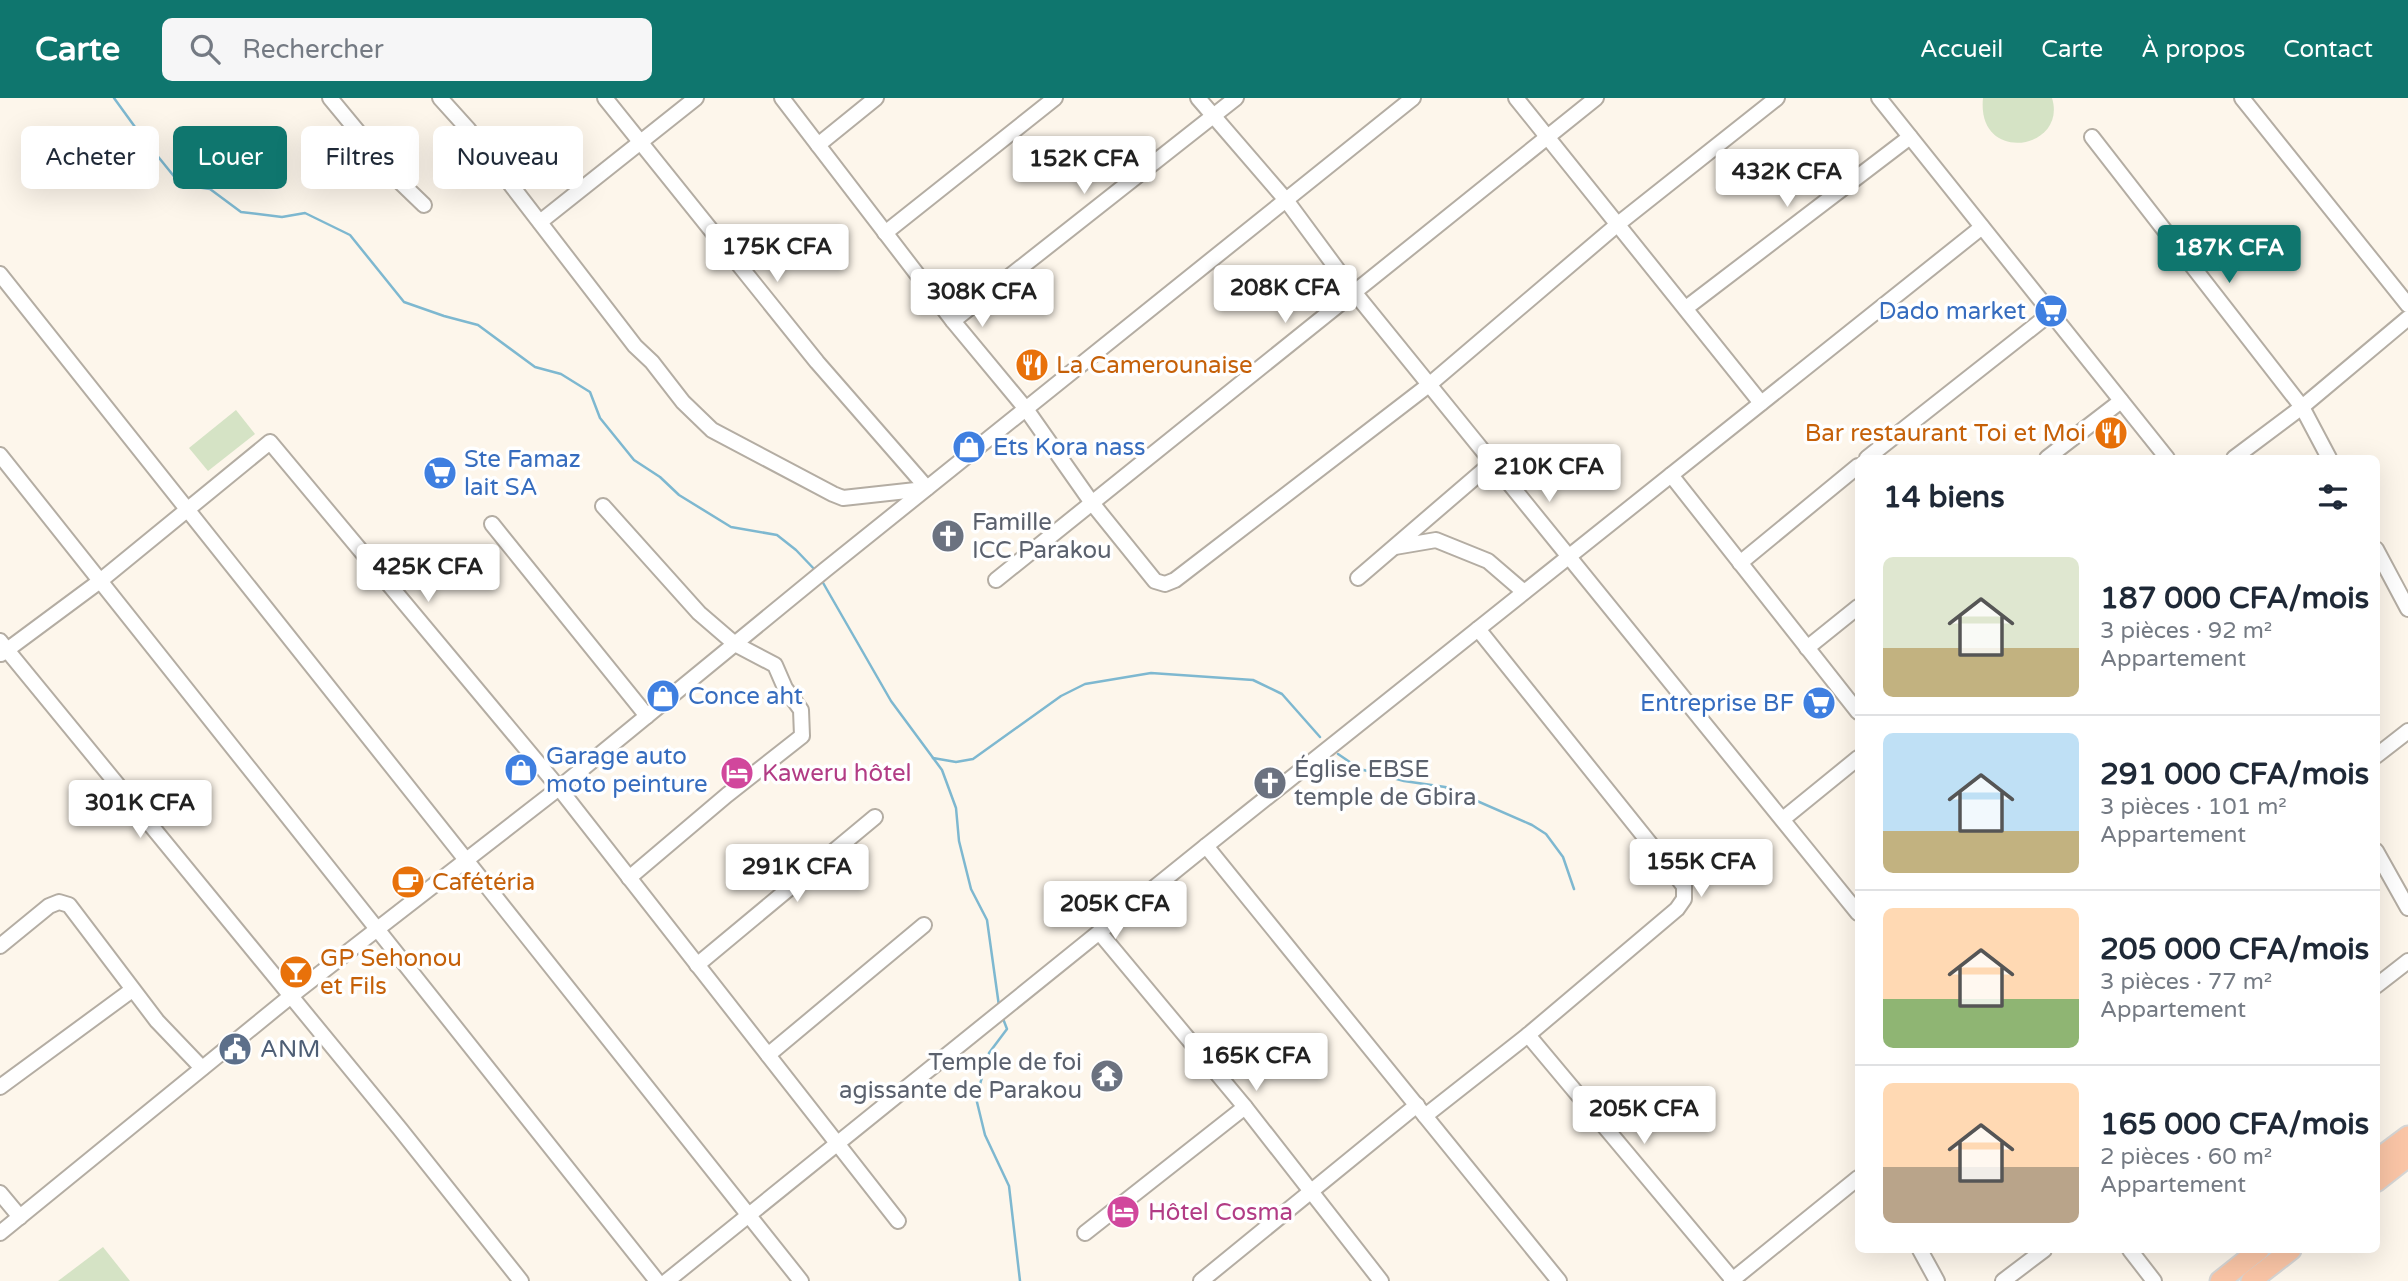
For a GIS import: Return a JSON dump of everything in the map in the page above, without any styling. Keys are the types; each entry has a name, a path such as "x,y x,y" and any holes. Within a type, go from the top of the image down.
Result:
{"main road":[{"path":"2380,1157 2408,1136"},
{"path":"2380,1179 2408,1157"},
{"path":"2220,1281 2255,1253"},
{"path":"2251,1281 2287,1253"}],"street":[{"path":"330,98 397,179 424,205"},
{"path":"440,98 468,129 635,346 712,430 843,498 927,488"},
{"path":"605,98 817,362 927,488"},
{"path":"540,222 696,98"},
{"path":"782,98 953,321 1026,409 1092,503 1155,581 1165,584 1175,580 1430,384 1618,224 1777,98"},
{"path":"818,145 876,98"},
{"path":"885,233 1055,98"},
{"path":"1198,98 1286,200 1354,292 1855,909"},
{"path":"953,321 1236,98"},
{"path":"0,1233 291,996 559,788 819,575 1413,98"},
{"path":"1516,98 1761,403"},
{"path":"996,580 1596,98"},
{"path":"1879,98 2165,455"},
{"path":"2242,98 2408,305"},
{"path":"2092,136 2302,407 2327,455"},
{"path":"1686,308 1910,137"},
{"path":"667,1281 1098,932 1982,227"},
{"path":"0,274 801,1281"},
{"path":"1871,455 2051,313"},
{"path":"2238,455 2302,407 2408,318"},
{"path":"2051,455 2121,401"},
{"path":"521,1281 291,996 2,649 100,581 270,442 559,788 898,1221"},
{"path":"0,455 657,1281"},
{"path":"1357,578 1493,462"},
{"path":"1740,563 1855,468"},
{"path":"1671,475 1855,708"},
{"path":"603,506 699,613 735,644 775,665 785,688 801,710 802,736 629,878"},
{"path":"492,524 647,716"},
{"path":"1394,547 1436,540 1488,561 1524,592"},
{"path":"2380,556 2408,609"},
{"path":"1807,648 1855,609"},
{"path":"1201,1281 1421,1111 1528,1035 1677,909 1684,899 1684,886 1478,629"},
{"path":"2380,753 2408,730"},
{"path":"1783,819 1855,760"},
{"path":"697,965 875,817"},
{"path":"1206,846 1559,1281"},
{"path":"2380,858 2408,908"},
{"path":"0,946 49,906 59,902 69,905 157,1021 202,1068"},
{"path":"768,1055 924,925"},
{"path":"1098,932 1245,1107 1374,1278"},
{"path":"2380,983 2408,961"},
{"path":"0,1087 132,990"},
{"path":"1528,1035 1732,1280 1855,1180"},
{"path":"1085,1233 1245,1107"},
{"path":"0,1193 20,1217"},
{"path":"1922,1253 1937,1281"},
{"path":"2003,1281 2040,1253"},
{"path":"2132,1253 2154,1281"}],"green space":[{"path":"1983,98 2052,98 2053,116 2047,129 2035,139 2021,143 2006,141 1993,134 1985,119"},
{"path":"236,410 255,434 208,471 189,448"},
{"path":"103,1247 130,1281 58,1281"}],"waterway":[{"path":"114,98 181,185 210,189 241,212 282,217 305,213 350,235 404,302 478,325 535,367 561,374 590,392 600,418 634,460 660,477 679,495 731,527 777,535 817,572"},
{"path":"822,581 891,701 942,770 956,808 959,841 971,889 987,920 999,1006"},
{"path":"933,758 956,762 973,759 1061,696 1085,684 1151,673 1253,680 1282,694 1320,737"},
{"path":"1338,754 1360,769 1404,781 1445,787 1532,825 1546,834 1563,857 1574,889"},
{"path":"1002,1016 1007,1029 989,1053 976,1098 985,1135 1009,1186 1020,1281"}],"place":[{"name":"Dado market","path":"2051,311"},
{"name":"La Camerounaise","path":"1032,365"},
{"name":"Bar restaurant Toi et Moi","path":"2111,433"},
{"name":"Ets Kora nass","path":"969,447"},
{"name":"Ste Famaz lait SA","path":"440,473"},
{"name":"Famille ICC Parakou","path":"948,536"},
{"name":"Conce aht","path":"663,696"},
{"name":"Entreprise BF","path":"1819,703"},
{"name":"Garage auto moto peinture","path":"521,770"},
{"name":"Kaweru hôtel","path":"737,773"},
{"name":"Église EBSE temple de Gbira","path":"1270,783"},
{"name":"Cafétéria","path":"408,882"},
{"name":"GP Sehonou et Fils","path":"296,972"},
{"name":"ANM","path":"235,1049"},
{"name":"Temple de foi agissante de Parakou","path":"1107,1076"},
{"name":"Hôtel Cosma","path":"1123,1212"}]}
